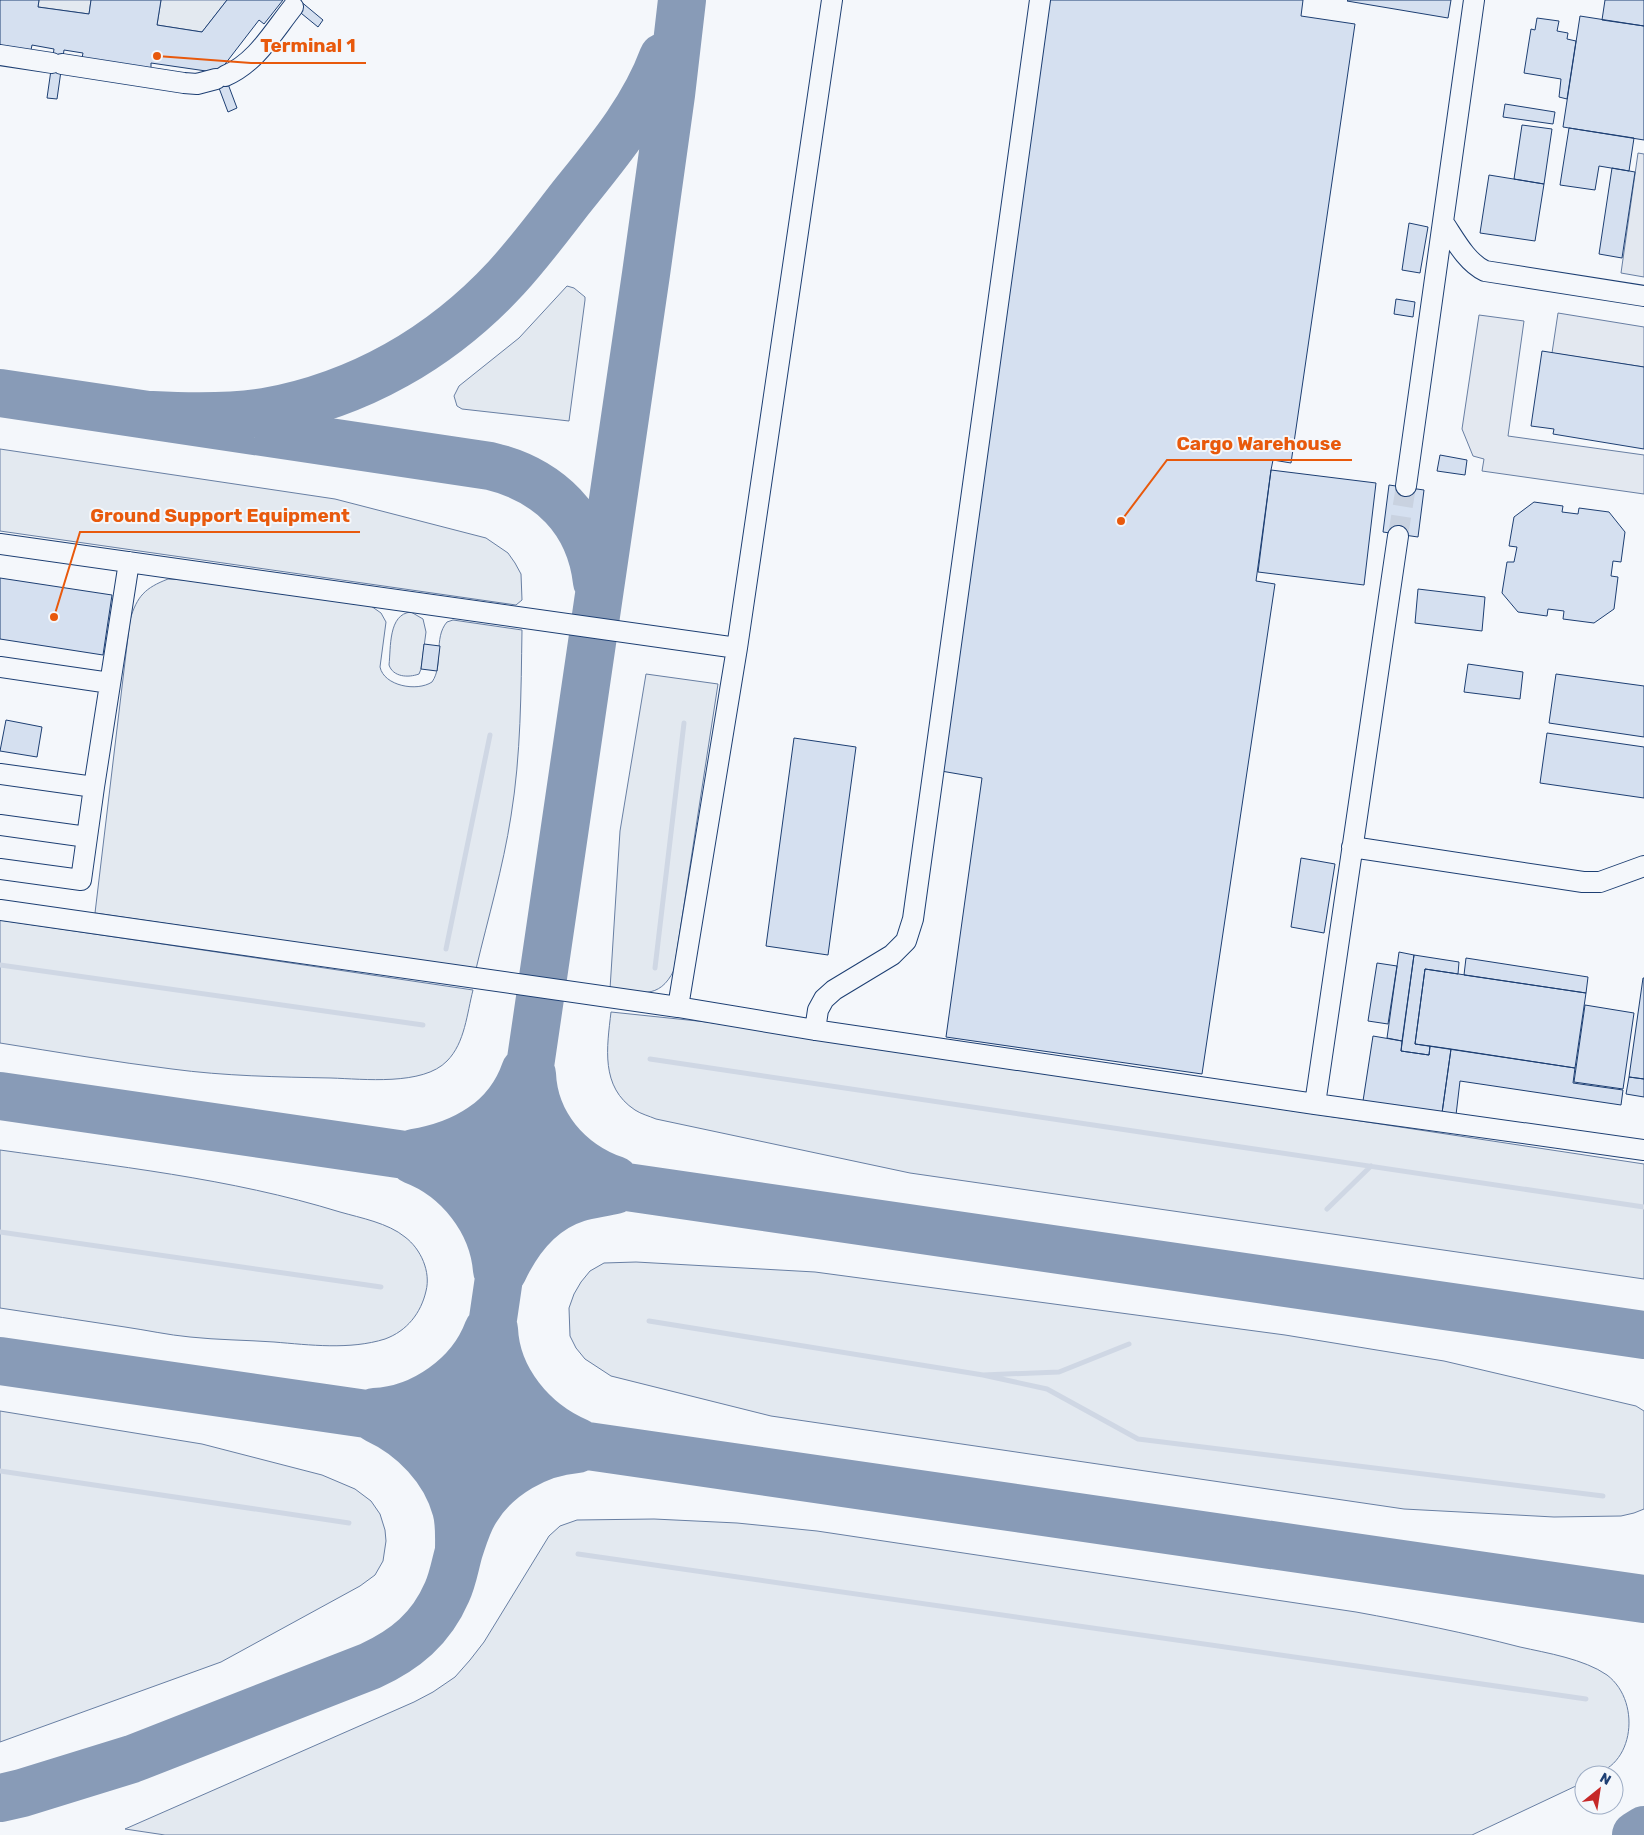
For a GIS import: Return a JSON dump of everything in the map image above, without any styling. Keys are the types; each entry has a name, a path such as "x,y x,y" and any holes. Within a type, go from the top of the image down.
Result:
{"lane":[{"path":"678,1007 737,648 832,0"},
{"path":"815,1030 818,1010 824,999 834,990 892,955 906,941 914,919 1040,0"},
{"path":"1406,486 1474,0"},
{"path":"0,55 197,84 237,71 248,62 293,7"},
{"path":"1443,222 1468,257 1485,271 1644,296"},
{"path":"1315,1104 1398,536"},
{"path":"0,544 737,648"},
{"path":"0,869 81,880 129,562"},
{"path":"0,667 110,683"},
{"path":"0,774 94,787"},
{"path":"0,825 87,837"},
{"path":"1352,848 1583,882 1600,882 1644,866"},
{"path":"0,910 678,1007 815,1030 1315,1104 1644,1150"}],"shaded area":[{"path":"39,0 91,0 89,14 38,7"},
{"path":"161,0 227,0 202,32 157,25"},
{"path":"1638,153 1644,154 1644,277 1621,273"},
{"path":"567,286 574,288 585,297 569,421 462,409 457,406 454,396 459,386 519,338"},
{"path":"1558,313 1644,327 1644,367 1552,353"},
{"path":"1479,315 1524,321 1508,436 1644,455 1644,494 1482,471 1484,459 1473,456 1462,429"},
{"path":"0,449 335,499 486,538 508,553 515,563 521,574 522,600 516,605 0,531"},
{"path":"168,579 371,606 381,613 386,622 380,667 383,674 394,683 410,687 426,685 432,682 436,675 440,636 447,622 453,620 522,630 520,723 517,770 511,816 504,855 476,969 95,913 130,620 143,594 153,586"},
{"path":"411,612 423,619 426,632 421,669 419,674 401,676 394,672 389,665 392,633 398,619 404,614"},
{"path":"646,674 718,684 674,970 662,986 655,990 639,992 610,989 620,831"},
{"path":"0,920 473,990 462,1037 453,1054 436,1069 408,1078 375,1080 231,1075 108,1060 0,1043"},
{"path":"611,1012 707,1022 1644,1164 1644,1279 910,1173 656,1119 635,1110 624,1101 616,1090 608,1066"},
{"path":"0,1150 172,1174 256,1190 374,1222 398,1232 411,1242 420,1254 427,1276 424,1299 412,1320 393,1336 358,1345 344,1346 182,1336 0,1308"},
{"path":"636,1262 815,1272 1285,1335 1444,1361 1636,1406 1644,1411 1644,1509 1621,1516 1554,1517 1404,1509 771,1416 611,1376 585,1359 576,1348 570,1336 569,1308 574,1294 590,1271 604,1263"},
{"path":"0,1411 202,1444 322,1475 355,1489 371,1501 380,1514 385,1530 386,1541 383,1561 375,1575 360,1586 221,1662 0,1742"},
{"path":"654,1519 737,1523 817,1531 1356,1612 1459,1632 1565,1657 1598,1669 1619,1687 1626,1702 1629,1719 1628,1736 1623,1751 1610,1765 1574,1765 1574,1787 1472,1835 165,1835 125,1829 414,1702 455,1677 484,1642 549,1536 560,1526 577,1520"}],"building":[{"path":"0,0 39,0 38,7 89,14 91,0 161,0 157,25 202,32 227,0 283,0 264,24 259,20 222,68 237,108 228,112 213,72 151,63 151,69 82,58 83,53 64,50 57,99 47,98 54,49 32,45 31,50 0,45"},
{"path":"285,0 299,0 323,20 318,27"},
{"path":"1050,0 1303,0 1301,16 1355,24 1291,463 1273,460 1271,470 1256,581 1275,584 1202,1074 946,1037 982,778 941,771"},
{"path":"1348,0 1451,0 1448,18"},
{"path":"1605,0 1644,0 1644,26 1602,20"},
{"path":"1580,16 1644,26 1644,140 1563,127"},
{"path":"1537,18 1559,21 1557,31 1568,33 1567,39 1576,41 1567,99 1559,97 1561,79 1524,73 1531,29 1535,30"},
{"path":"1505,104 1555,112 1553,124 1503,117"},
{"path":"1522,125 1552,129 1544,184 1514,179"},
{"path":"1569,128 1634,138 1629,171 1599,166 1595,190 1560,185"},
{"path":"1612,168 1635,172 1622,258 1599,254"},
{"path":"1489,175 1544,184 1535,241 1480,233"},
{"path":"1409,223 1428,227 1420,273 1402,270"},
{"path":"1396,299 1415,302 1413,317 1394,314"},
{"path":"1542,351 1644,367 1644,449 1553,434 1554,429 1531,426"},
{"path":"1440,455 1467,460 1465,475 1437,471"},
{"path":"1271,470 1376,483 1364,585 1258,572"},
{"path":"1389,485 1424,490 1418,537 1383,532"},
{"path":"1534,502 1563,506 1562,512 1578,514 1579,508 1609,512 1625,532 1621,562 1613,561 1611,576 1618,577 1614,609 1594,623 1563,619 1564,611 1548,609 1547,616 1518,612 1502,593 1507,562 1514,562 1517,547 1509,546 1514,517"},
{"path":"0,578 112,595 103,655 0,639"},
{"path":"1418,589 1485,597 1482,631 1415,623"},
{"path":"424,644 440,646 437,671 421,669"},
{"path":"1468,664 1523,672 1520,699 1464,692"},
{"path":"1556,674 1644,686 1644,737 1549,723"},
{"path":"6,720 42,727 37,757 0,751"},
{"path":"1547,733 1644,747 1644,798 1540,783"},
{"path":"794,738 856,747 828,955 766,946"},
{"path":"1301,858 1335,864 1324,933 1291,927"},
{"path":"1399,952 1414,955 1402,1041 1387,1038"},
{"path":"1414,955 1459,962 1458,974 1425,969 1415,1044 1430,1046 1429,1055 1401,1051"},
{"path":"1466,958 1588,977 1586,993 1464,975"},
{"path":"1377,963 1397,966 1388,1024 1368,1021"},
{"path":"1425,969 1586,993 1575,1068 1415,1044"},
{"path":"1644,978 1644,1079 1629,1077"},
{"path":"1585,1005 1634,1013 1623,1089 1574,1082"},
{"path":"1373,1036 1402,1041 1401,1051 1429,1055 1430,1046 1451,1049 1442,1113 1363,1101"},
{"path":"1451,1049 1575,1068 1573,1083 1623,1090 1621,1105 1460,1081 1456,1115 1442,1113"},
{"path":"1629,1077 1644,1079 1644,1097 1626,1094"}],"waterway":[{"path":"655,968 684,723"},
{"path":"446,949 490,735"},
{"path":"0,965 423,1025"},
{"path":"650,1059 1644,1207"},
{"path":"1327,1209 1371,1166"},
{"path":"0,1232 381,1287"},
{"path":"649,1321 983,1375 1059,1372 1129,1344"},
{"path":"983,1375 1047,1389 1138,1439 1603,1496"},
{"path":"0,1471 349,1523"},
{"path":"578,1554 1586,1699"}],"taxiway":[{"path":"0,1798 132,1759 383,1660 416,1637 441,1605 449,1587 459,1551 646,274 682,0"},
{"path":"152,415 195,417 237,415 265,412 300,404 333,394 365,381 426,347 481,303 531,249 597,165 634,114 655,77 663,57"},
{"path":"0,393 490,466 511,472 531,481 548,493 563,506 576,522 586,540 593,560 597,582"},
{"path":"414,1153 450,1144 482,1127 508,1103 525,1071"},
{"path":"532,1074 534,1092 539,1109 557,1140 583,1164 615,1180"},
{"path":"0,1096 1644,1335"},
{"path":"413,1160 445,1177 470,1203 481,1218 489,1235 497,1270"},
{"path":"503,1271 516,1248 542,1217 564,1203 577,1198 615,1190"},
{"path":"494,1329 496,1347 502,1365 520,1397 546,1423 578,1442"},
{"path":"374,1412 410,1405 443,1388 470,1362 488,1330"},
{"path":"0,1361 1644,1599"},
{"path":"376,1419 390,1426 415,1444 436,1467 451,1494 457,1514 459,1551 466,1529 474,1513 496,1485 520,1467 534,1460 562,1451 577,1449"},
{"path":"1636,1835 1644,1830"}],"tunnel":[{"path":"1398,536 1406,486"}],"place":[{"name":"Terminal 1","path":"157,56"},
{"name":"Cargo Warehouse","path":"1121,521"},
{"name":"Ground Support Equipment","path":"54,617"}]}
